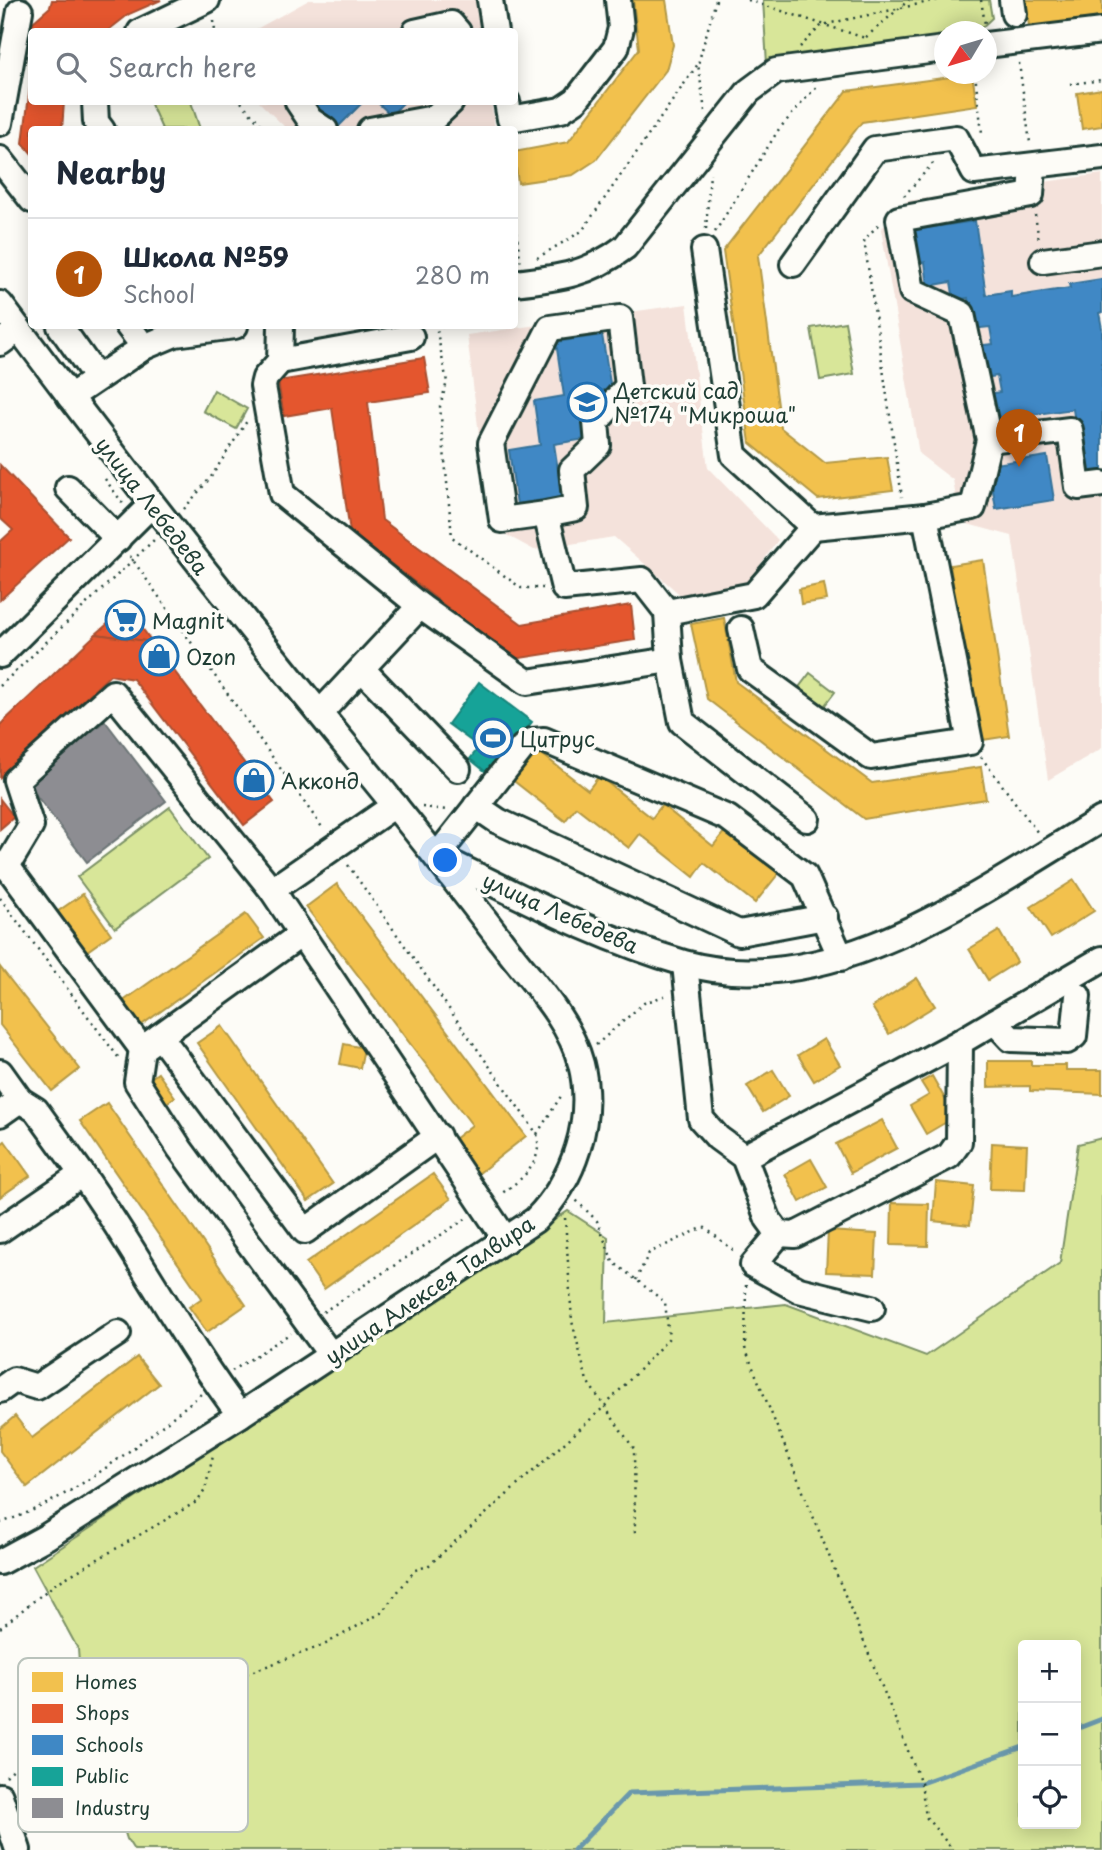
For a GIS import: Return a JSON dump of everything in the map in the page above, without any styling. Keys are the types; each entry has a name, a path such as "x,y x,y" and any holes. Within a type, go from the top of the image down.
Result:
{"street":[{"path":"149,28 207,0"},
{"path":"490,0 494,28"},
{"path":"508,105 510,119 561,110 576,100 616,48 621,28 618,0"},
{"path":"0,123 20,11"},
{"path":"433,28 451,24 454,28"},
{"path":"997,44 1102,31"},
{"path":"518,296 567,290 617,271 636,254 757,102 772,91 832,71 934,51"},
{"path":"518,282 577,274 602,264 625,247 749,91 776,71 832,71 934,64"},
{"path":"95,105 96,122 99,126"},
{"path":"391,126 434,118 448,105"},
{"path":"793,264 875,149 956,138 974,172 1102,158"},
{"path":"0,159 28,195"},
{"path":"667,612 754,595 813,527 915,517 973,507 989,440 962,314 912,291 899,219 1031,195 1033,167"},
{"path":"704,250 734,455 813,527"},
{"path":"1043,261 1102,253"},
{"name":"улица Лебедева","path":"0,304 9,336 70,397 151,505 437,856 686,976 805,965 841,958 899,937 1102,819"},
{"path":"620,318 628,386 596,422 598,445 572,470 576,508 547,514 502,520 491,443 550,328 620,318"},
{"path":"62,329 97,378"},
{"path":"130,329 144,347"},
{"path":"70,397 144,347 174,334 212,329"},
{"path":"280,361 281,329"},
{"path":"411,337 280,361 265,378 263,386 282,494 420,606 527,682 670,660"},
{"path":"989,440 1070,430 1078,488 1102,484"},
{"path":"68,488 118,539"},
{"path":"0,656 151,505"},
{"path":"547,514 564,588 642,580 667,612 670,660 682,722 807,818"},
{"path":"741,629 750,669 872,757 970,742 915,517"},
{"path":"320,713 420,606"},
{"path":"362,669 458,769"},
{"path":"438,1136 305,1231 4,866 31,826 16,780 113,693 272,890 438,1136 506,1240"},
{"path":"437,856 523,747 532,741 544,740 727,818 805,876 841,958"},
{"path":"272,890 395,805"},
{"path":"476,806 498,821 739,933 825,917"},
{"name":"улица Алексея Талвира","path":"0,1562 46,1537 230,1421 506,1240 535,1220 563,1186 577,1151 584,1109 581,1065 572,1040 554,1010 437,856"},
{"path":"300,934 151,1043 137,1082 180,1149 331,1355"},
{"path":"744,1157 995,1023 1102,959"},
{"path":"686,976 701,1119 718,1138 744,1157 768,1219 779,1234"},
{"path":"995,1023 1012,1039 1067,1041 1074,1036 1078,996"},
{"path":"779,1234 795,1235 949,1156 959,1142 960,1042"},
{"path":"0,1072 10,1107 36,1110 123,1231 215,1382 230,1421"},
{"path":"0,1230 82,1174"},
{"path":"779,1234 753,1265 799,1290 872,1308"},
{"path":"0,1390 14,1380 37,1387 118,1333"},
{"path":"0,1796 18,1850"}],"path":[{"path":"748,0 864,38"},
{"path":"704,250 779,129 864,38 909,0"},
{"path":"822,25 938,0"},
{"path":"981,0 984,21"},
{"path":"1016,43 1033,167"},
{"path":"518,247 521,268 582,231 698,64"},
{"path":"1070,84 1102,80"},
{"path":"901,199 956,138 982,133 976,84"},
{"path":"244,105 262,126"},
{"path":"1031,195 1043,261"},
{"path":"883,220 864,240 915,517"},
{"path":"440,329 437,332 447,382 440,406 452,537 521,589 564,588"},
{"path":"0,1523 26,1515 148,1438 215,1382 484,1207 535,1165 540,1149 537,1134 118,539"},
{"path":"970,742 1040,835"},
{"path":"0,898 137,1082"},
{"path":"537,1134 590,1051 644,1003 686,976"},
{"path":"248,1674 324,1645 382,1613 415,1570 428,1566 603,1408 669,1338 665,1302 613,1262 597,1221 563,1186"},
{"path":"563,1186 572,1321 587,1381 603,1408 634,1449 635,1534"},
{"path":"636,1280 649,1253 704,1227 753,1265 745,1289 745,1348 921,1783 926,1817 953,1850"},
{"path":"0,1628 55,1584 198,1501 205,1490 230,1421"},
{"path":"0,1782 18,1765"}],"shaded area":[{"path":"309,0 476,0 481,28 258,28"},
{"path":"262,105 491,105 495,126 284,126"},
{"path":"1102,174 1102,748 1048,780 1012,536 960,522 953,480 919,454 881,229 907,201"},
{"name":"Детский сад №174 \"Микроша\"","path":"687,304 708,468 778,540 746,585 684,598 614,537 534,550 490,526 467,335"}],"green space":[{"path":"763,0 989,0 992,18 989,21 934,21 934,42 767,64"},
{"path":"151,105 192,105 199,126 161,126"},
{"path":"845,322 854,374 820,380 811,328"},
{"path":"214,390 247,409 236,429 203,411"},
{"path":"810,673 835,692 818,714 793,695"},
{"path":"170,807 208,859 115,928 77,877"},
{"path":"1102,1138 1102,1850 134,1850 127,1839 125,1832 248,1832 248,1658 79,1658 78,1649 33,1566 568,1211 608,1237 606,1323 786,1304 926,1356 1060,1263 1078,1144"}],"building: Homes":[{"path":"633,0 666,0 673,45 666,70 596,160 573,175 518,183 518,151 568,142 639,49"},
{"path":"1026,0 1102,0 1102,17 1029,27"},
{"path":"934,79 934,84 974,84 977,105 862,122 758,256 781,428 825,463 887,457 893,490 818,499 750,443 723,251 847,91"},
{"path":"1102,89 1102,126 1082,129 1077,93"},
{"path":"983,560 1009,736 976,741 950,565"},
{"path":"824,584 827,600 801,604 799,589"},
{"path":"724,618 736,682 872,783 981,767 986,799 864,819 707,699 691,624"},
{"path":"534,748 588,790 599,776 652,818 662,805 713,846 725,831 779,873 755,903 704,863 694,877 640,834 629,848 576,807 565,821 510,778"},
{"path":"1074,880 1094,911 1051,938 1031,907"},
{"path":"337,884 526,1136 474,1177 449,1143 472,1125 306,907"},
{"path":"83,894 111,934 83,954 54,914"},
{"path":"246,914 264,938 140,1026 122,1002"},
{"path":"999,931 1017,962 988,980 969,949"},
{"path":"0,967 80,1069 52,1091 0,1025"},
{"path":"917,978 935,1006 889,1034 872,1007"},
{"path":"222,1026 333,1184 308,1201 197,1043"},
{"path":"824,1039 840,1065 814,1081 798,1055"},
{"path":"344,1044 364,1048 360,1068 340,1064"},
{"path":"988,1061 1031,1061 1031,1065 1066,1065 1066,1070 1102,1070 1102,1094 1030,1091 1030,1086 988,1087"},
{"path":"773,1070 789,1096 763,1112 747,1086"},
{"path":"158,1073 175,1097 162,1106 145,1082"},
{"path":"932,1076 955,1117 926,1134 910,1106 929,1095 921,1082"},
{"path":"107,1103 246,1305 207,1332 189,1307 202,1298 80,1121"},
{"path":"882,1120 897,1148 851,1173 836,1144"},
{"path":"5,1141 30,1176 0,1197 0,1145"},
{"path":"992,1143 1027,1145 1025,1190 990,1189"},
{"path":"811,1159 827,1187 800,1202 785,1174"},
{"path":"433,1174 451,1199 324,1289 306,1263"},
{"path":"936,1182 974,1186 970,1225 933,1221"},
{"path":"892,1203 929,1204 928,1246 891,1245"},
{"path":"828,1231 877,1234 875,1274 826,1272"},
{"path":"137,1357 159,1384 27,1487 0,1451 0,1429 15,1416 32,1438"}],"building: Shops":[{"path":"52,0 161,0 129,14 111,28 35,28 32,23 50,7"},
{"path":"28,103 64,105 62,126 28,126 28,149 23,143"},
{"path":"424,358 430,393 368,402 382,520 522,624 631,605 635,640 514,659 350,532 332,408 284,416 278,381"},
{"path":"0,465 69,537 0,600 0,542 13,530 0,518"},
{"path":"127,607 152,642 96,634"},
{"path":"96,634 152,642 274,802 244,825 133,679 110,675 0,778 0,725"},
{"path":"0,799 14,817 0,829"}],"building: Schools":[{"path":"315,105 360,105 339,126"},
{"path":"380,105 401,105 391,115"},
{"path":"975,221 986,295 1011,291 1011,297 1070,288 1069,284 1102,279 1102,312 1099,313 1102,328 1102,479 1084,482 1073,409 1029,415 1029,421 986,427 982,395 1000,392 997,376 971,380 966,347 993,344 990,327 972,329 968,298 954,300 951,282 928,286 925,262 909,264 913,230"},
{"path":"602,335 611,389 579,394 586,439 554,444 562,497 517,504 509,450 540,445 534,401 564,396 556,342"},
{"path":"1047,456 1054,500 996,509 989,465"}],"building: Public":[{"path":"479,682 532,722 491,776 470,759 479,747 448,724"}],"building: Industry":[{"path":"105,721 166,801 87,862 26,782"}],"waterway":[{"path":"1081,1727 1102,1719"},
{"path":"574,1850 629,1793 921,1783 1018,1749"}],"place":[{"name":"Детский сад №174 \"Микроша\"","path":"587,402"},
{"name":"Школа №59","path":"1019,467"},
{"name":"Magnit","path":"125,620"},
{"name":"Ozon","path":"159,656"},
{"name":"Цитрус","path":"493,738"},
{"name":"Акконд","path":"254,780"}]}
